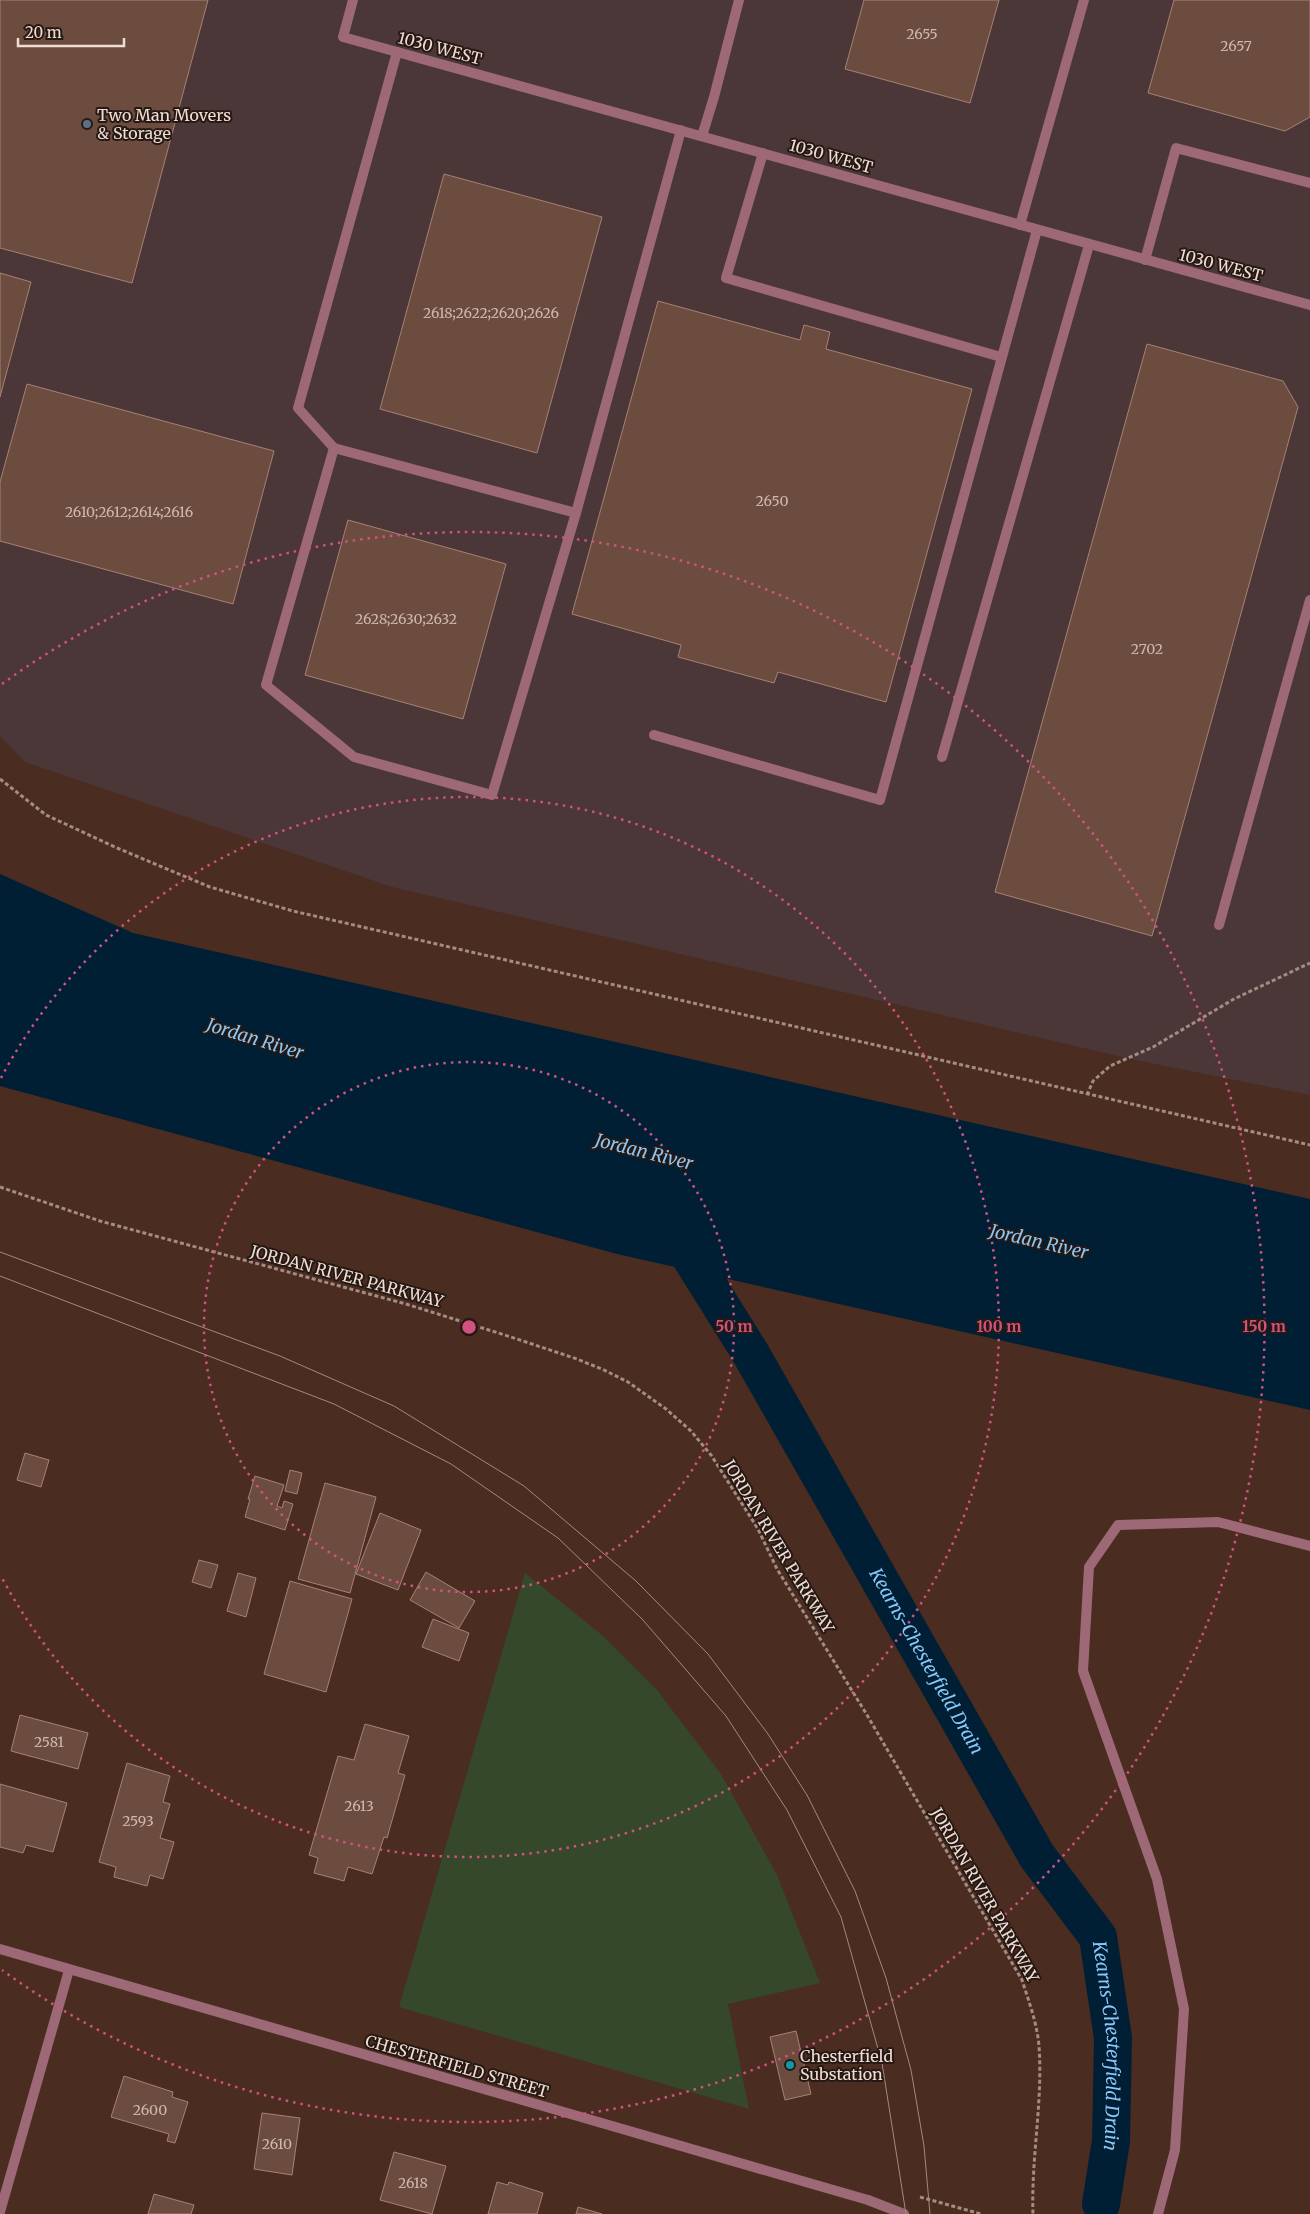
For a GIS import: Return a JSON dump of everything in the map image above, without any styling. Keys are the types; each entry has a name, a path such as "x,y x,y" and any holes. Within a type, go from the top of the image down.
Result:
{"street":[{"name":"1030 WEST","path":"353,0 343,37 1310,305"},
{"path":"702,136 739,0"},
{"path":"1020,225 1084,0"},
{"path":"398,52 298,408 334,448 576,513"},
{"path":"334,448 266,685 354,757 492,794 576,513 681,130"},
{"path":"1145,260 1176,148 1310,183"},
{"path":"763,153 726,278 1002,358"},
{"path":"654,735 880,800 1037,230"},
{"path":"942,757 1089,245"},
{"path":"1219,925 1310,600"},
{"path":"1158,2214 1175,2150 1184,2009 1157,1879 1083,1671 1089,1566 1118,1525 1218,1522 1310,1546"},
{"name":"CHESTERFIELD STREET","path":"0,1950 868,2200 904,2214"},
{"path":"0,2212 69,1970"}],"path":[{"path":"0,779 46,815 210,888 293,911 1310,1145"},
{"path":"1087,1095 1094,1081 1110,1066 1153,1046 1234,999 1310,963"},
{"name":"JORDAN RIVER PARKWAY","path":"0,1186 100,1221 406,1304 577,1359 628,1382 666,1409 691,1431 711,1455 758,1529 776,1569 867,1715 1022,1980 1033,2011 1038,2046 1039,2100 1032,2186 1033,2214"}],"shaded area":[{"path":"0,0 1310,0 1310,1095 1135,1060 392,887 25,762 0,736"}],"green space":[{"path":"525,1573 602,1635 657,1690 721,1774 777,1875 820,1983 728,2004 749,2109 399,2007"}],"water":[{"name":"Jordan River","path":"0,874 133,933 1310,1199 1310,1410 617,1254 0,1086"}],"building":[{"name":"Two Man Movers & Storage","path":"0,0 208,0 132,283 0,248"},
{"path":"864,0 999,0 970,103 845,69"},
{"path":"1174,0 1310,0 1310,117 1285,131 1148,93"},
{"path":"444,174 602,217 537,453 380,409"},
{"path":"0,273 31,282 0,397"},
{"path":"658,301 800,340 804,325 830,332 826,349 972,389 886,702 778,672 774,683 678,657 681,645 572,614"},
{"path":"1147,344 1283,381 1298,407 1152,936 995,892"},
{"path":"27,384 274,451 233,604 0,541 0,482"},
{"path":"348,520 506,564 463,719 305,675"},
{"path":"25,1453 49,1460 41,1487 17,1480"},
{"path":"290,1470 302,1473 297,1494 285,1491"},
{"path":"255,1476 284,1485 277,1506 282,1508 284,1501 293,1504 285,1530 245,1517"},
{"path":"325,1483 376,1497 350,1593 298,1579"},
{"path":"380,1513 421,1530 398,1590 356,1574"},
{"path":"199,1560 218,1565 211,1588 192,1582"},
{"path":"426,1572 475,1601 459,1628 410,1600"},
{"path":"238,1573 256,1578 246,1617 227,1611"},
{"path":"290,1581 352,1599 326,1692 264,1674"},
{"path":"433,1619 469,1633 459,1661 422,1647"},
{"path":"20,1715 88,1733 78,1769 11,1751"},
{"path":"365,1724 409,1736 398,1773 405,1775 387,1838 384,1837 372,1874 348,1867 344,1881 314,1873 318,1858 309,1855 338,1756 354,1760"},
{"path":"127,1763 170,1776 163,1802 170,1804 160,1838 174,1842 163,1879 150,1875 147,1886 114,1877 116,1867 99,1862"},
{"path":"0,1784 67,1803 53,1852 26,1845 23,1853 0,1847"},
{"name":"Chesterfield Substation","path":"796,2031 811,2094 785,2100 770,2037"},
{"path":"124,2076 173,2092 172,2097 188,2102 175,2143 167,2141 169,2134 111,2117"},
{"path":"262,2113 300,2118 292,2175 254,2169"},
{"path":"394,2152 446,2166 432,2214 380,2200"},
{"path":"497,2182 508,2185 509,2182 543,2193 537,2214 488,2214"},
{"path":"154,2194 194,2205 191,2214 148,2214"},
{"path":"578,2207 602,2214 576,2214"}],"waterway":[{"name":"Kearns-Chesterfield Drain","path":"673,1229 751,1354 1037,1856 1098,1937 1113,2038 1111,2141 1101,2204"}],"tram line":[{"path":"0,1252 280,1356 394,1406 524,1486 636,1581 708,1654 768,1734 807,1795 855,1891 886,1978 911,2070 924,2146 930,2214"},
{"path":"0,1276 334,1404 451,1464 558,1538 642,1619 726,1716 787,1810 841,1917 882,2063 906,2214"}],"place":[{"name":"Two Man Movers & Storage","path":"87,124"},
{"name":"Chesterfield Substation","path":"790,2065"}]}
